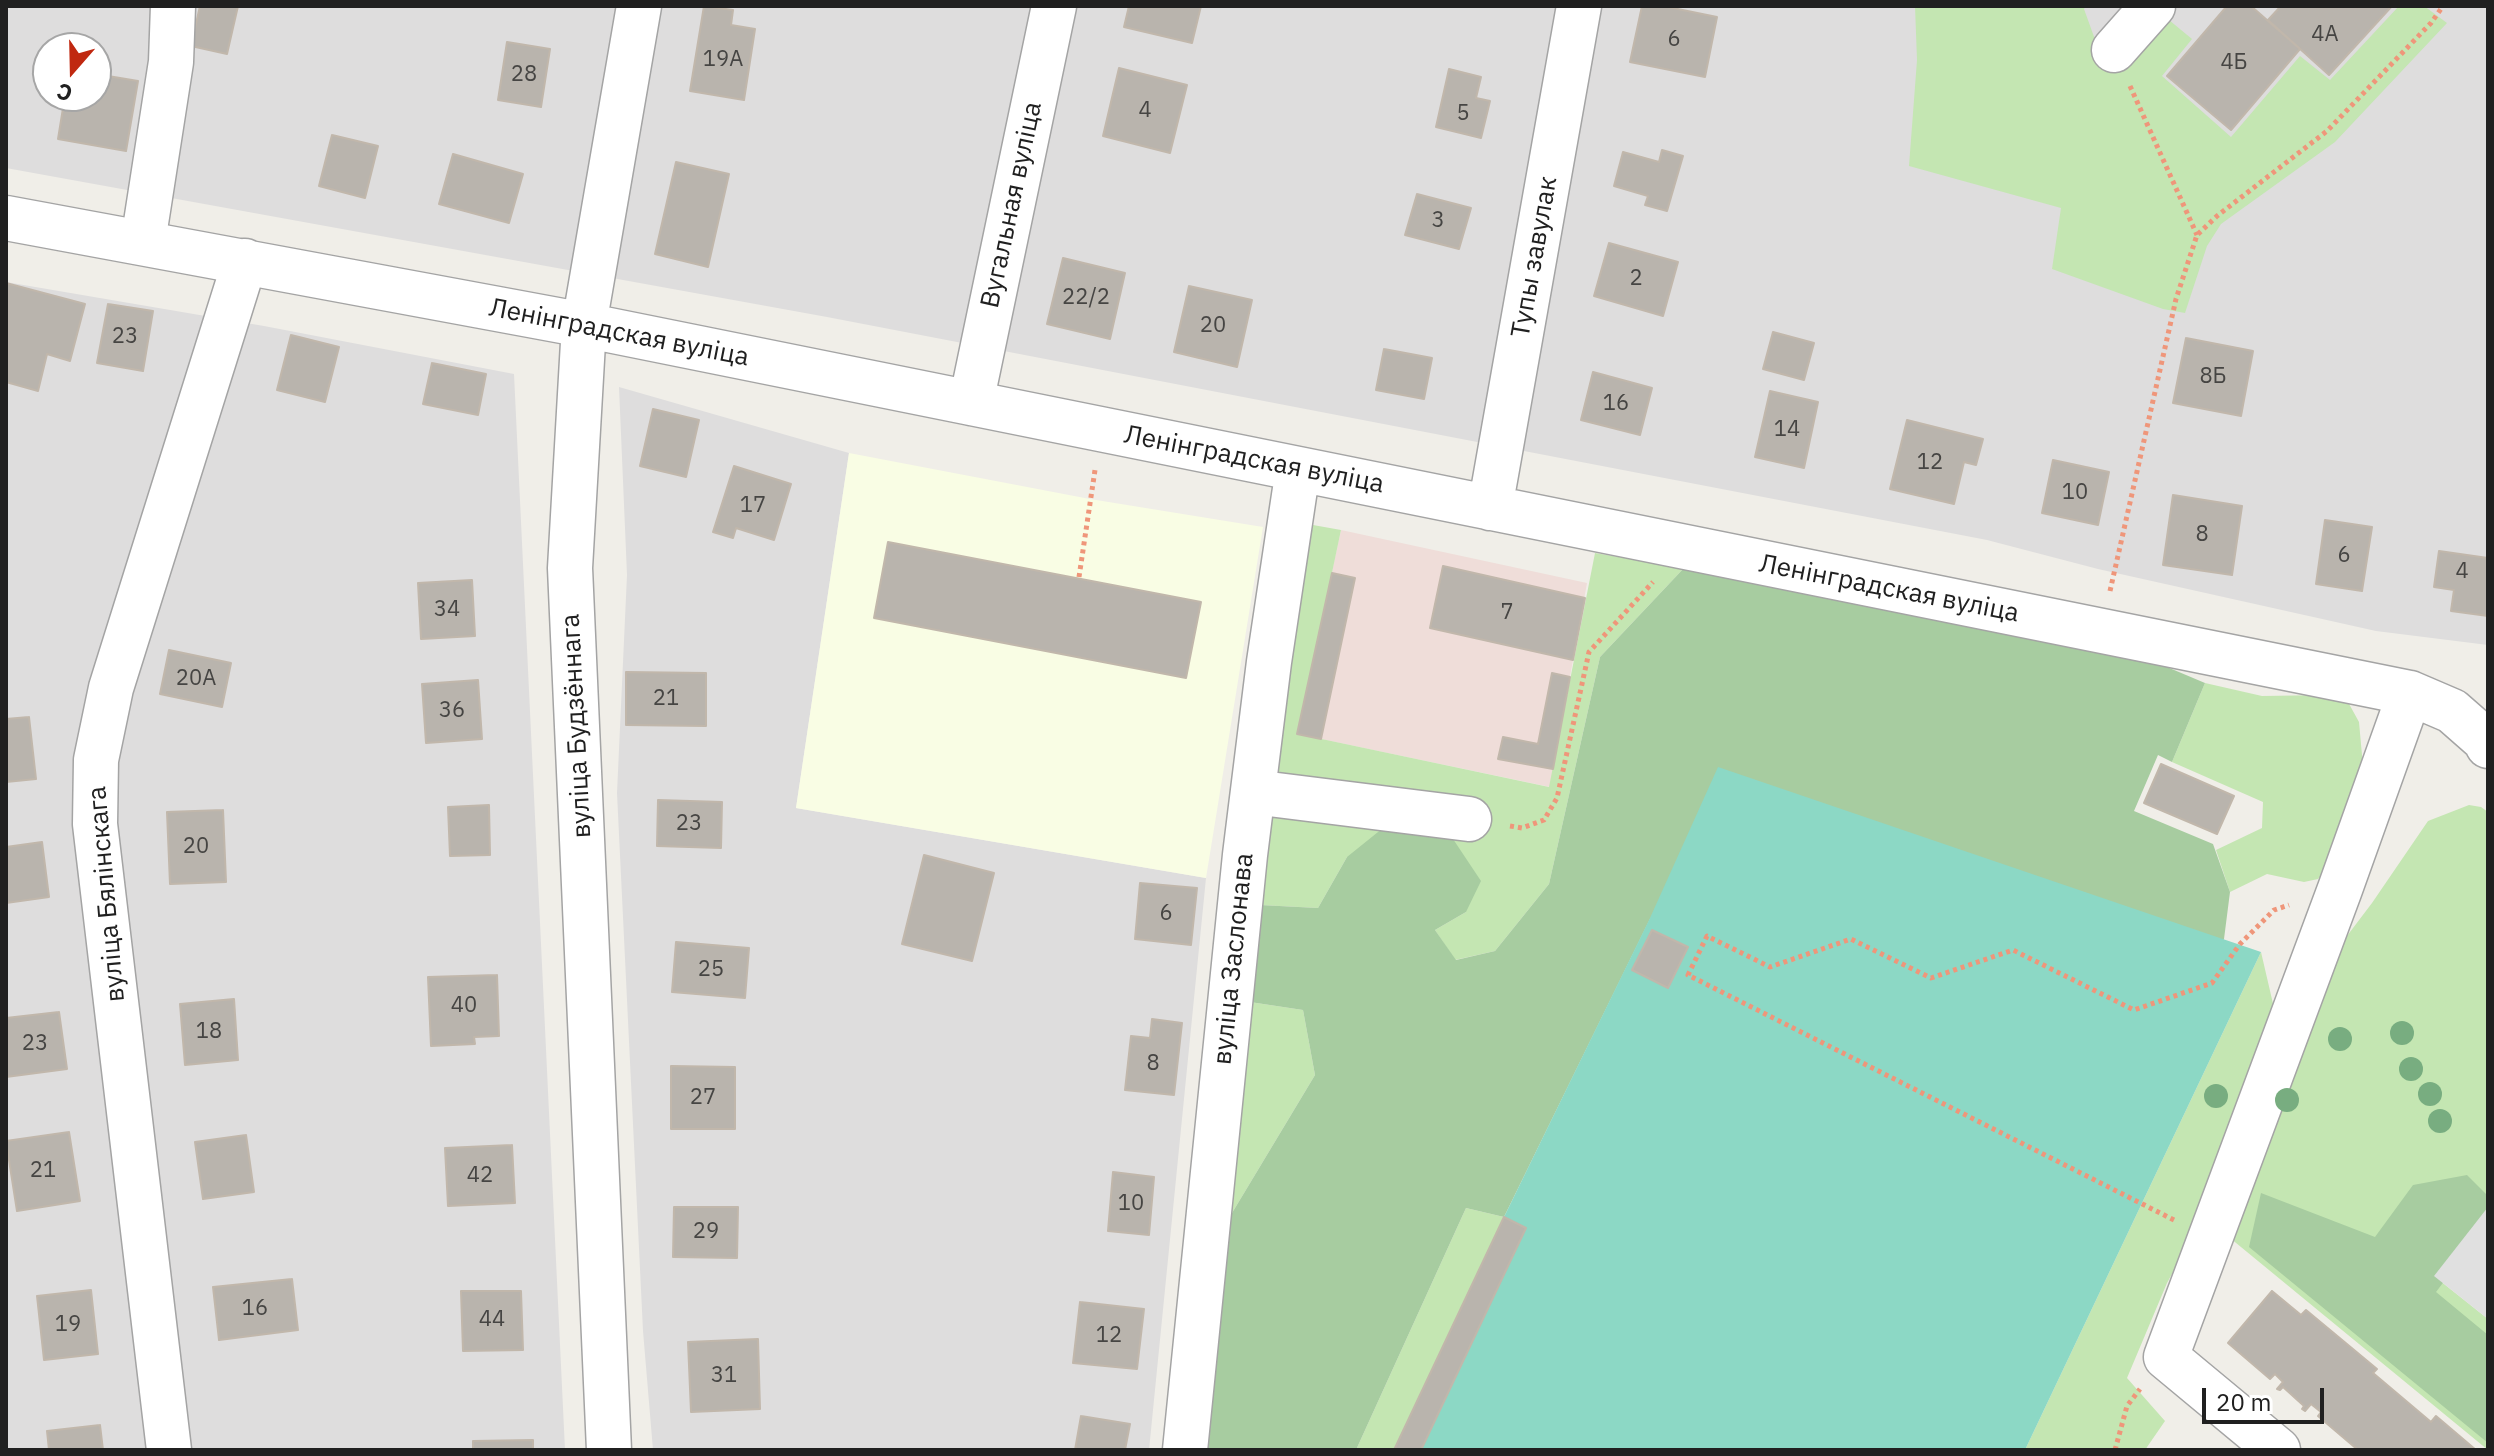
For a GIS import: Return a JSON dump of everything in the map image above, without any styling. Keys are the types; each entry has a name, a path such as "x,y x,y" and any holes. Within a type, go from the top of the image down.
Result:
{"street":[{"path":"143,242 171,62 173,6"},
{"name":"вуліца Будзённага","path":"609,1450 570,568 584,325 639,6"},
{"name":"Вугальная вуліца","path":"971,403 1054,6"},
{"name":"Тупы завулак","path":"1490,508 1579,6"},
{"path":"2114,50 2153,6"},
{"name":"Ленінградская вуліца","path":"6,218 584,325 2410,693 2452,711 2487,741"},
{"name":"вуліца Бялінскага","path":"169,1450 95,824 96,760 111,688 245,261"},
{"name":"вуліца Заслонава","path":"1185,1450 1253,792 1298,469"},
{"path":"2278,1450 2166,1357 2410,693"},
{"path":"1253,792 1469,819"}],"path":[{"path":"2101,631 2176,299 2197,235 2327,131 2431,23 2443,6"},
{"path":"2114,50 2197,235"},
{"path":"1079,577 1101,430"},
{"path":"1469,819 1522,828 1544,820 1557,798 1589,652 1685,547"},
{"path":"2210,1238 1688,975 1707,936 1770,967 1851,939 1931,978 2013,950 2134,1010 2212,983 2240,944 2274,910 2340,889"},
{"path":"2115,1450 2127,1406 2166,1357"}],"shaded area":[{"path":"6,6 2488,6 2488,645 2376,631 2098,569 1987,540 827,317 6,168"},
{"path":"6,282 264,326 514,374 565,1450 6,1450"},
{"path":"619,387 849,453 796,808 1206,878 1149,1450 653,1450 643,1331 617,793 627,575"},
{"path":"849,453 1090,499 1263,527 1206,878 796,808"},
{"path":"1341,530 1587,583 1550,787 1297,734"},
{"path":"2488,1207 2488,1319 2434,1276"}],"green space":[{"path":"1915,6 2086,6 2084,9 2106,70 2133,61 2169,20 2192,39 2162,76 2231,137 2300,56 2330,80 2399,6 2424,6 2447,23 2335,142 2221,224 2207,246 2185,313 2163,309 2052,269 2061,208 1909,166 1917,60"},
{"path":"1313,525 1341,530 1298,734 1549,787 1595,553 1684,568 1600,657 1549,884 1495,951 1455,960 1435,930 1466,912 1347,857 1318,908 1260,905 1299,584"},
{"path":"1684,568 2148,659 2205,683 2172,762 2158,755 2134,811 2213,844 2230,892 2224,939 2195,976 1650,919 1504,1217 1466,1208 1356,1450 1206,1450 1226,1223 1315,1075 1303,1010 1250,1002 1260,905 1318,908 1347,857 1383,828 1451,836 1481,881 1466,912 1435,930 1456,960 1495,951 1549,884 1600,657"},
{"path":"2205,683 2262,696 2328,695 2348,702 2359,722 2363,766 2328,868 2318,879 2304,882 2267,874 2230,892 2216,850 2262,828 2263,802 2172,762"},
{"path":"1718,767 2261,952 2025,1450 1394,1450 1650,918"},
{"path":"2469,805 2488,812 2488,1207 2434,1276 2488,1319 2488,1450 2230,1238 2331,957 2428,821"},
{"path":"2261,952 2274,1008 2207,1210 2167,1283 2127,1378 2165,1421 2145,1450 2025,1450"},
{"path":"1250,1002 1303,1010 1315,1075 1226,1223"},
{"path":"2467,1175 2488,1196 2488,1223 2436,1292 2488,1335 2488,1443 2249,1247 2261,1193 2375,1237 2413,1185"},
{"path":"1466,1208 1504,1217 1394,1450 1356,1450"}],"building":[{"path":"200,6 238,6 227,54 191,46"},
{"path":"704,6 733,10 731,25 755,29 744,100 690,91"},
{"path":"1129,6 1201,6 1192,43 1124,27"},
{"path":"1642,6 1663,6 1717,17 1705,77 1630,62"},
{"path":"2227,6 2251,6 2300,49 2231,130 2167,76"},
{"path":"2281,6 2392,6 2329,75 2268,20"},
{"path":"507,42 550,49 541,107 498,100"},
{"path":"1119,68 1187,85 1170,153 1103,136"},
{"path":"1449,69 1481,77 1476,98 1490,101 1481,138 1436,127"},
{"path":"112,77 138,81 126,151 58,139 62,112 112,112"},
{"path":"332,135 378,146 365,198 319,186"},
{"path":"1662,150 1683,156 1667,211 1645,205 1648,196 1614,186 1623,152 1659,162"},
{"path":"453,154 523,174 509,223 439,204"},
{"path":"676,162 729,174 708,267 655,254"},
{"path":"1417,194 1471,208 1459,249 1405,235"},
{"path":"1609,243 1678,262 1663,316 1594,296"},
{"path":"1063,258 1125,273 1110,339 1047,324"},
{"path":"6,283 85,304 70,361 47,354 38,391 6,382"},
{"path":"1189,286 1252,300 1237,367 1174,352"},
{"path":"108,304 153,311 143,371 97,363"},
{"path":"1773,332 1814,343 1804,380 1763,369"},
{"path":"291,335 339,347 325,402 277,390"},
{"path":"2186,338 2253,351 2241,416 2173,403"},
{"path":"1384,349 1432,358 1424,399 1376,390"},
{"path":"432,363 486,374 478,415 423,404"},
{"path":"1593,372 1652,388 1640,435 1581,420"},
{"path":"1770,391 1818,402 1804,468 1755,457"},
{"path":"653,409 699,420 686,477 640,466"},
{"path":"1907,420 1983,439 1976,465 1964,462 1954,504 1890,489"},
{"path":"2053,460 2109,472 2098,525 2042,513"},
{"path":"734,466 791,484 774,540 736,528 733,538 713,532"},
{"path":"2173,495 2242,506 2232,575 2163,565"},
{"path":"2325,520 2372,527 2362,591 2316,584"},
{"path":"888,542 1201,602 1186,678 874,618"},
{"path":"2439,551 2488,558 2488,616 2451,611 2454,590 2434,587"},
{"path":"1443,566 1585,598 1573,660 1430,628"},
{"path":"1332,573 1355,578 1321,739 1297,734"},
{"path":"472,580 475,636 421,639 418,583"},
{"path":"169,650 231,663 222,707 160,694"},
{"path":"626,672 706,673 706,726 626,725"},
{"path":"1552,673 1570,677 1553,769 1498,759 1503,737 1538,744"},
{"path":"478,680 482,739 426,743 422,684"},
{"path":"29,717 36,779 6,782 6,719"},
{"path":"2161,764 2234,796 2217,834 2144,803"},
{"path":"658,800 722,802 721,848 657,846"},
{"path":"489,805 490,855 450,856 448,807"},
{"path":"223,810 226,882 170,884 167,812"},
{"path":"42,842 49,897 6,903 6,847"},
{"path":"924,855 994,873 972,961 902,944"},
{"path":"1140,883 1197,888 1191,945 1135,939"},
{"path":"1652,930 1688,947 1668,988 1632,970"},
{"path":"676,942 749,948 745,998 672,992"},
{"path":"497,975 499,1036 474,1037 475,1044 431,1046 428,977"},
{"path":"234,999 238,1060 185,1065 180,1004"},
{"path":"59,1012 67,1069 6,1077 6,1018"},
{"path":"1152,1019 1182,1023 1174,1095 1125,1090 1131,1036 1150,1038"},
{"path":"671,1066 735,1067 735,1129 671,1129"},
{"path":"69,1132 80,1201 17,1211 6,1141"},
{"path":"246,1135 254,1192 203,1199 195,1142"},
{"path":"512,1145 515,1203 448,1206 445,1148"},
{"path":"1113,1172 1154,1177 1149,1235 1108,1231"},
{"path":"674,1207 738,1207 737,1258 673,1257"},
{"path":"1504,1217 1526,1228 1421,1450 1394,1450"},
{"path":"292,1279 298,1330 219,1340 213,1287"},
{"path":"91,1290 98,1354 44,1360 37,1296"},
{"path":"461,1291 521,1291 523,1350 463,1351"},
{"path":"2272,1291 2301,1315 2306,1310 2377,1369 2373,1373 2431,1422 2436,1416 2476,1450 2358,1450 2318,1416 2321,1412 2311,1404 2305,1411 2302,1409 2304,1406 2283,1387 2277,1389 2283,1382 2275,1374 2270,1379 2228,1343"},
{"path":"1080,1302 1144,1309 1137,1369 1073,1363"},
{"path":"758,1339 760,1409 691,1412 688,1342"},
{"path":"1081,1416 1130,1424 1125,1450 1075,1450"},
{"path":"100,1425 103,1450 49,1450 47,1431"},
{"path":"533,1440 533,1450 473,1450 473,1441"}]}
